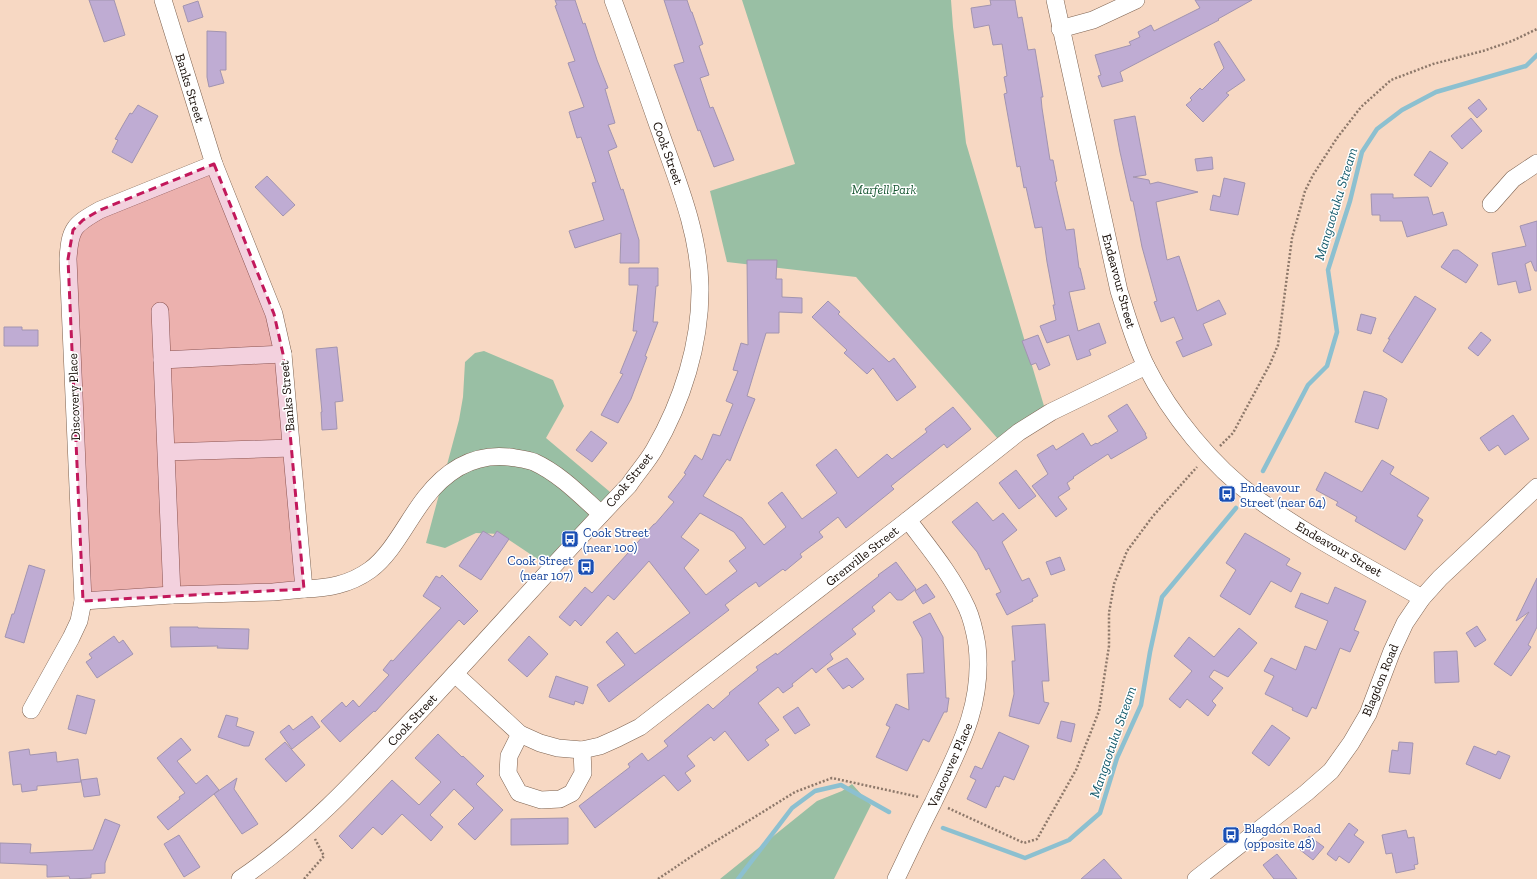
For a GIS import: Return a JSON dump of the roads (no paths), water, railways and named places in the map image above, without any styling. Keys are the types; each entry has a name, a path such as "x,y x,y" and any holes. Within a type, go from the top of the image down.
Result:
{"street":[{"name":"Banks Street","path":"162,0 214,164 274,314 283,354 304,589"},
{"name":"Cook Street","path":"240,879 308,826 341,795 455,674 600,514 629,485 654,451 671,416 687,375 697,330 700,286 696,247 684,197 613,0"},
{"name":"Endeavour Street","path":"1055,0 1060,29 1119,291 1131,328 1146,366 1163,396 1183,425 1209,456 1255,498 1309,532 1422,598"},
{"path":"1060,29 1094,20 1136,0"},
{"path":"1491,204 1513,179 1537,163"},
{"name":"Discovery Place","path":"31,710 71,638 78,621 83,601 68,259 73,230 83,220 100,210 214,164"},
{"path":"160,311 172,596"},
{"path":"162,360 283,354"},
{"name":"Grenville Street","path":"455,674 520,734 558,748 582,750 600,746 612,741 640,727 908,520 1019,432 1051,412 1146,366"},
{"path":"166,452 291,448"},
{"path":"83,601 273,592 340,586 353,581 371,569 386,553 424,499 440,480 460,466 481,459 503,456 533,461 557,475 600,514"},
{"name":"Blagdon Road","path":"1196,879 1306,793 1331,770 1351,743 1368,714 1392,651 1405,623 1422,598 1440,578 1537,487"},
{"name":"Vancouver Place","path":"896,879 963,739 973,712 977,687 978,657 975,632 968,609 952,578 908,520"},
{"path":"520,734 509,756 508,773 519,793 541,800 560,800 572,793 582,773 582,750"}],"waterway":[{"name":"Mangaotuku Stream","path":"1263,471 1308,385 1327,366 1337,332 1328,270 1350,201 1362,152 1377,129 1402,110 1436,92 1526,66 1537,55"},
{"name":"Mangaotuku Stream","path":"943,828 1025,858 1069,840 1100,813 1117,758 1141,705 1150,652 1162,597 1236,508"},
{"name":"Mangaotuku Stream","path":"738,879 792,808 815,791 841,785 889,812"}],"place":[{"name":"Endeavour Street (near 64)","path":"1227,494"},
{"name":"Cook Street (near 100)","path":"570,539"},
{"name":"Cook Street (near 107)","path":"586,567"},
{"name":"Blagdon Road (opposite 48)","path":"1231,835"}],"park label":[{"name":"Marfell Park","path":"884,189"}]}
